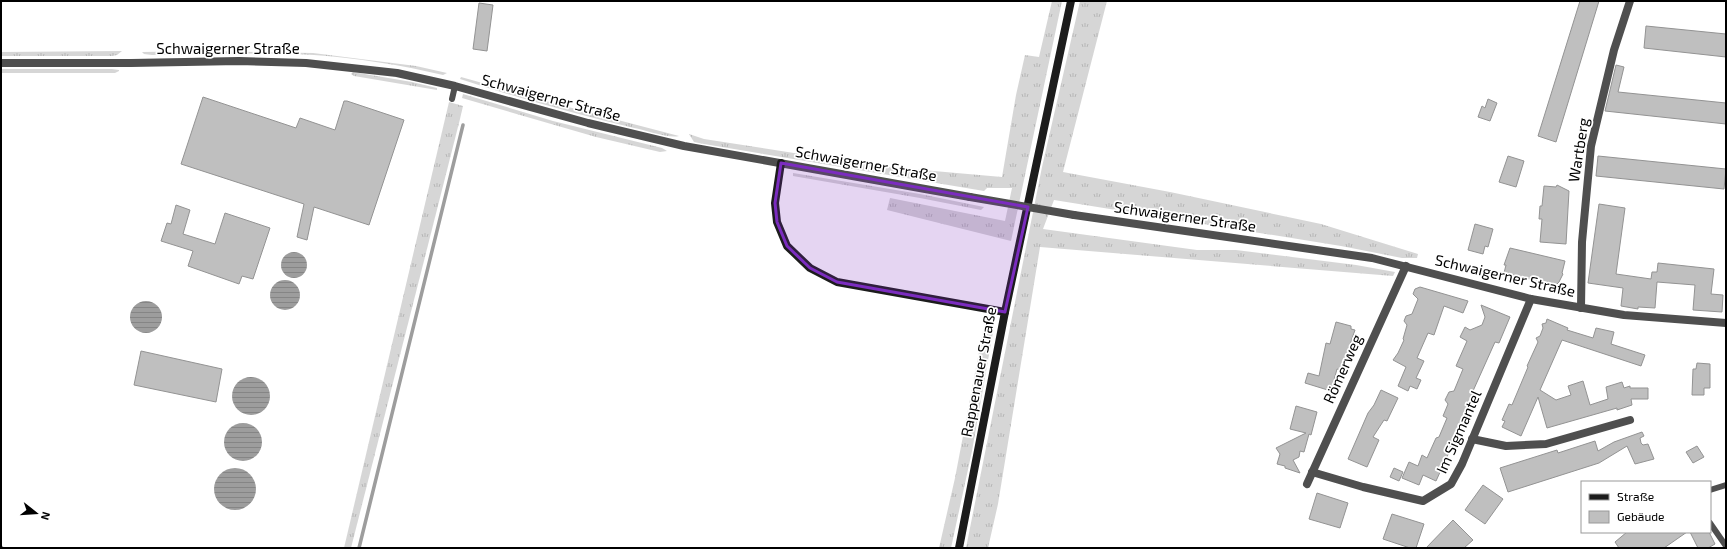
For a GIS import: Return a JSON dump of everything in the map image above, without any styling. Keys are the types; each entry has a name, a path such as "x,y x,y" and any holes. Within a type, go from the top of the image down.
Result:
{"main road":[{"name":"Rappenauer Straße","path":"959,548 1005,312 1030,202 1071,1"},
{"path":"781,163 775,203 777,222 787,246 810,268 837,282 1005,312"}],"street":[{"name":"Wartberg","path":"1581,308 1582,242 1591,146 1614,50 1630,1"},
{"name":"Schwaigerner Straße","path":"1,63 239,61 306,63 397,73 455,86 684,146 1074,214 1372,258 1531,299 1581,308 1652,318 1726,323"},
{"name":"Römerweg","path":"1307,484 1406,266"},
{"name":"Im Sigmantel","path":"1312,472 1363,487 1423,501 1451,484 1462,464 1531,299"},
{"path":"1472,439 1506,446 1546,444 1630,420"}],"lane":[{"path":"452,99 455,86"},
{"path":"1711,490 1726,485"},
{"path":"1711,524 1726,546"}],"highlighted area":[{"path":"781,163 1028,207 1005,312 837,282 810,268 787,246 777,222 775,203"}],"green space":[{"path":"1052,1 1062,1 1011,241 887,210 890,198 1005,221 1012,188 987,188 984,191 704,144 694,142 689,134 704,139 877,166 1002,177 1016,95 1025,55 1039,57"},
{"path":"1080,1 1107,1 1063,172 1170,192 1321,224 1418,254 1417,258 1402,258 1341,246 1054,200 1043,229 1197,250 1236,250 1356,265 1395,272 1393,276 1040,247 998,504 988,548 966,548 1042,167"},
{"path":"122,51 117,55 112,56 1,56 1,52"},
{"path":"207,51 313,53 416,66 447,73 443,75 379,62 314,55 253,53 152,55 144,54 142,52"},
{"path":"1,69 112,69 119,71 115,73 1,73"},
{"path":"353,72 412,82 437,88 437,90 354,76 351,74"},
{"path":"461,77 679,136 675,137 657,134 569,111 482,86 460,79"},
{"path":"463,94 553,121 662,148 667,151 660,152 596,137 462,98"},
{"path":"449,102 463,106 460,119 351,548 344,548"},
{"path":"793,173 920,194 984,207 981,210 793,176"},
{"path":"983,331 993,332 972,451 951,548 939,548 955,478"}],"shaded area":[{"path":"294,252 303,256 307,265 303,274 294,278 285,274 281,265 285,256"},
{"path":"285,280 296,284 300,295 296,306 285,310 274,306 270,295 274,284"},
{"path":"143,301 149,301 159,308 162,317 161,323 155,330 149,333 143,333 133,326 130,320 130,314 137,304"},
{"path":"247,377 255,377 265,382 269,389 269,403 265,410 255,415 247,415 237,410 235,407 232,400 232,392 237,382 240,380"},
{"path":"239,423 247,423 259,432 262,442 259,452 253,458 247,461 239,461 227,452 224,446 224,438 233,426"},
{"path":"231,468 239,468 247,471 253,477 256,489 253,501 247,507 239,510 231,510 223,507 217,501 214,493 214,485 217,477 223,471"}],"building":[{"path":"1580,1 1599,1 1556,142 1538,136"},
{"path":"479,3 493,5 487,51 473,49"},
{"path":"1646,26 1726,34 1726,57 1644,48"},
{"path":"1616,65 1624,67 1618,92 1726,103 1726,124 1605,111"},
{"path":"203,97 296,128 300,118 335,130 344,101 404,120 369,225 314,207 307,240 297,237 304,204 181,164"},
{"path":"1488,99 1497,103 1490,121 1478,117 1482,106 1485,108"},
{"path":"1508,156 1524,161 1516,187 1499,182"},
{"path":"1598,156 1726,169 1724,189 1596,176"},
{"path":"1557,185 1569,191 1566,244 1540,242 1542,219 1539,219 1544,186 1556,187"},
{"path":"1599,204 1625,208 1616,274 1651,279 1652,272 1657,272 1658,263 1714,269 1711,294 1723,295 1722,312 1693,310 1695,285 1657,282 1655,308 1638,307 1638,309 1621,306 1623,288 1588,283"},
{"path":"176,205 190,210 183,234 215,244 225,213 270,228 253,279 242,276 239,284 188,266 193,251 161,241 167,223 171,224"},
{"path":"1475,224 1493,229 1488,247 1485,246 1483,254 1468,250"},
{"path":"1510,248 1565,261 1563,274 1559,282 1556,285 1504,273 1506,265 1504,265"},
{"path":"1420,287 1468,301 1463,313 1444,306 1434,335 1428,333 1417,358 1424,361 1416,378 1421,380 1417,389 1410,386 1408,391 1398,386 1406,367 1393,360 1404,340 1407,325 1404,321 1406,316 1412,314 1418,299 1413,294 1415,289"},
{"path":"1481,305 1510,317 1499,343 1495,342 1473,391 1476,393 1436,481 1423,475 1419,485 1402,478 1409,462 1418,466 1422,455 1427,458 1436,438 1439,437 1447,418 1443,416 1448,404 1445,400 1449,392 1454,391 1463,369 1456,366 1467,341 1460,337 1465,327 1470,330 1482,325 1485,317"},
{"path":"1547,319 1568,328 1567,330 1593,338 1596,328 1614,332 1611,344 1645,355 1641,366 1562,340 1540,390 1556,400 1571,395 1568,386 1583,381 1590,405 1608,399 1606,387 1622,382 1624,388 1630,386 1630,388 1648,388 1648,399 1631,399 1632,405 1547,428 1538,397 1521,436 1502,427 1505,421 1502,420 1509,404 1512,405 1538,342 1536,338 1540,336 1543,328 1542,324 1546,323"},
{"path":"1336,322 1351,326 1351,329 1355,330 1341,370 1337,369 1331,391 1305,383 1308,373 1319,376 1326,343 1330,344"},
{"path":"141,351 222,369 216,402 134,385"},
{"path":"1697,363 1710,364 1710,388 1704,388 1704,395 1692,395 1693,369 1696,369"},
{"path":"1381,390 1398,398 1387,421 1384,420 1373,437 1379,440 1367,467 1348,459 1368,413 1374,405"},
{"path":"1296,406 1317,412 1311,435 1309,434 1304,452 1300,451 1299,457 1293,460 1300,473 1277,464 1280,454 1276,448 1306,433 1290,429"},
{"path":"1642,432 1644,436 1640,438 1641,443 1643,445 1648,444 1654,459 1635,464 1627,446 1599,463 1508,492 1500,468 1557,450 1558,453 1595,441 1598,451 1614,442"},
{"path":"1697,446 1704,457 1693,463 1686,452"},
{"path":"1394,468 1403,472 1399,481 1390,477"},
{"path":"1483,485 1503,499 1485,524 1465,510"},
{"path":"1317,493 1348,503 1340,528 1309,519"},
{"path":"1392,514 1424,524 1416,548 1410,548 1383,539"},
{"path":"1453,520 1473,540 1464,548 1426,548"},
{"path":"1626,533 1686,533 1664,548 1619,548 1615,542"},
{"path":"1690,533 1710,533 1715,544 1708,548 1698,548"}],"waterway":[{"path":"359,548 463,125"}]}
